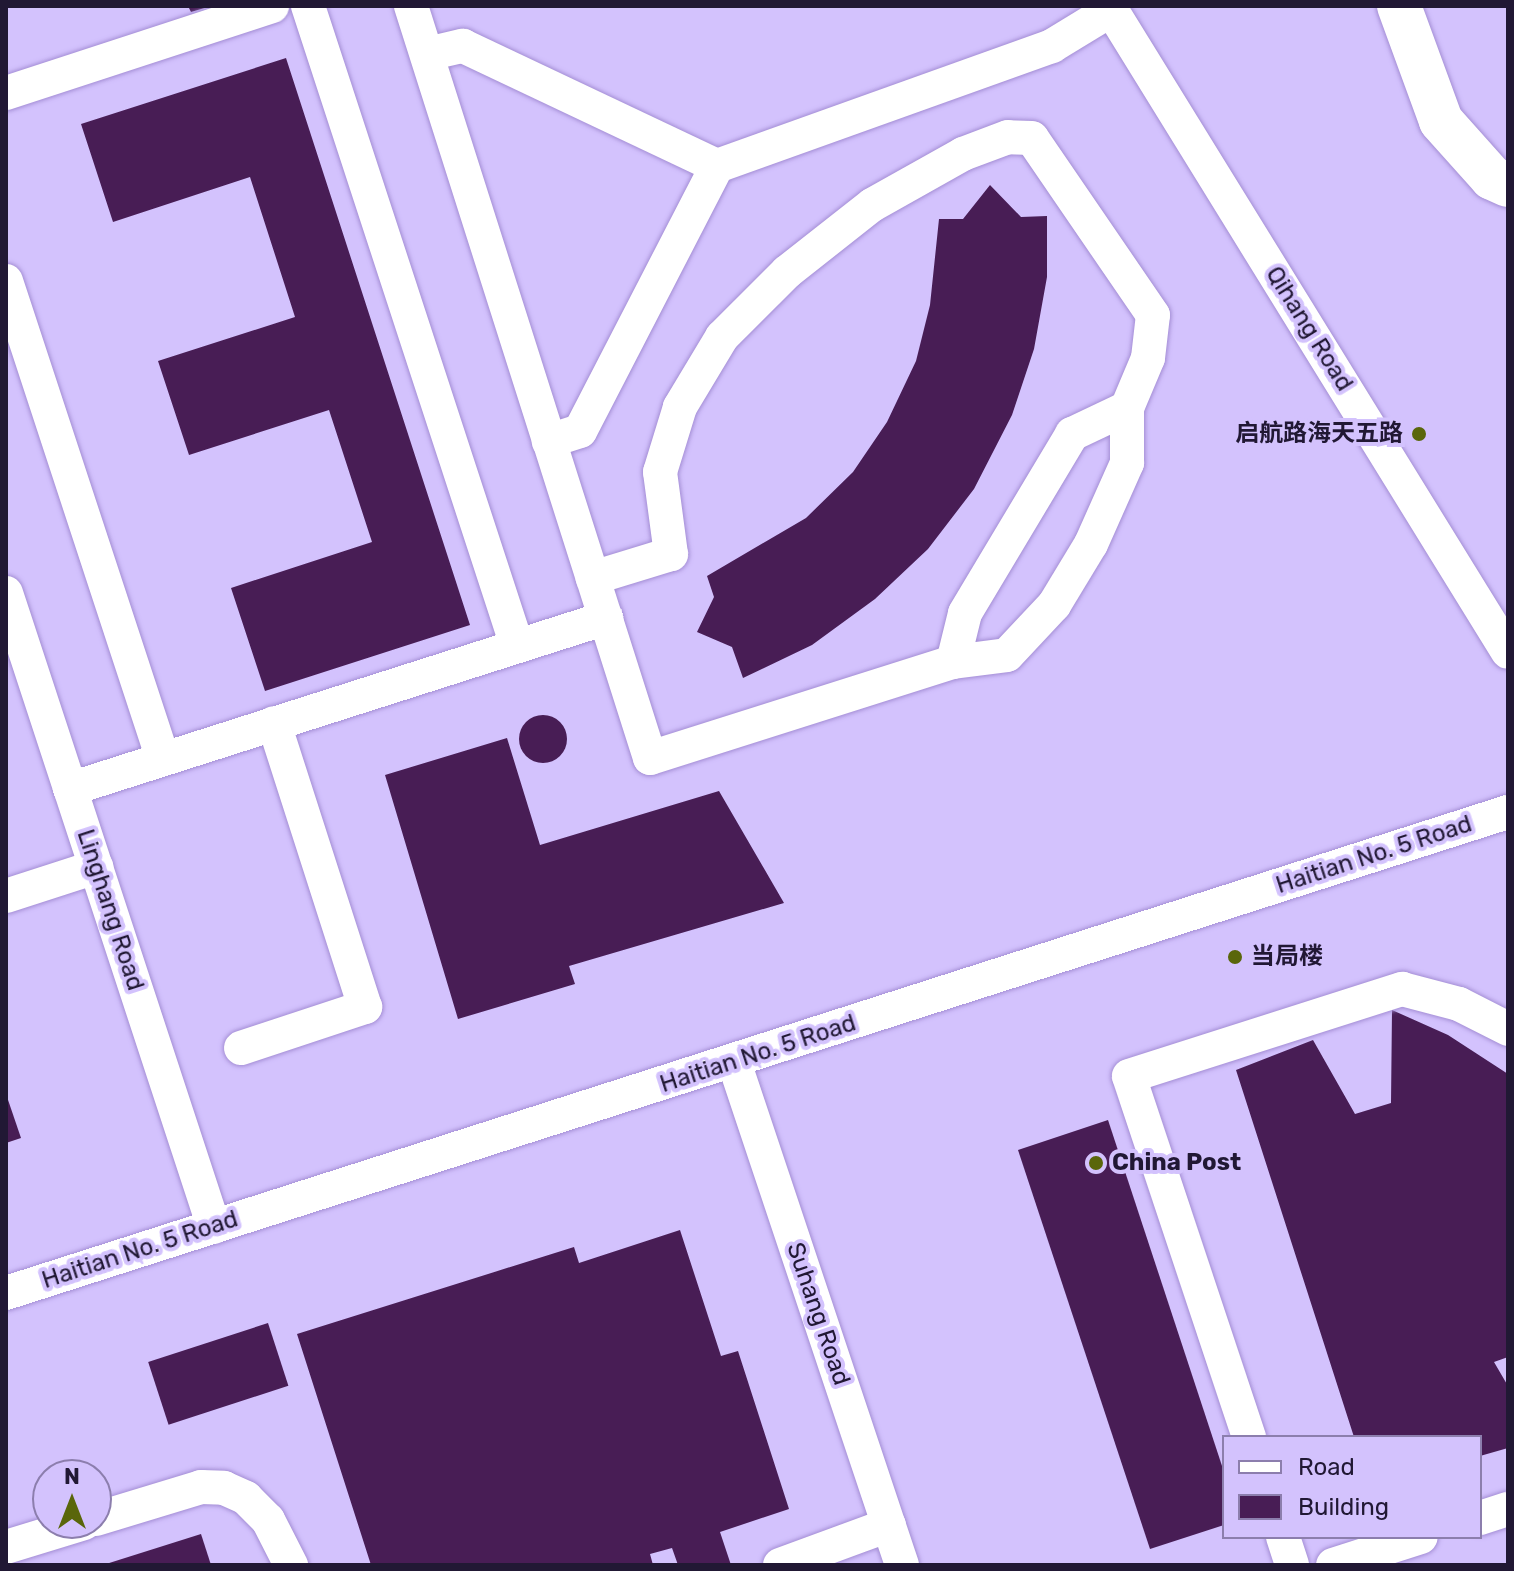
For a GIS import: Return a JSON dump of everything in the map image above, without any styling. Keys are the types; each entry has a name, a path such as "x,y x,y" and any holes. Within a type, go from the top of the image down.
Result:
{"highway":[{"path":"1399,6 1441,121 1492,178 1508,185"}],"street":[{"path":"6,93 272,6"},
{"path":"308,6 517,646"},
{"path":"411,6 650,758 953,662 1007,655 1054,605 1091,544 1127,463 1127,408 1148,358 1153,315 1032,138 1008,137 963,154 872,205 787,272 722,337 680,407 660,472 671,554 593,578"},
{"path":"549,441 580,431 717,166 1052,46 1110,8"},
{"name":"Qihang Road","path":"1110,8 1508,652"},
{"path":"427,54 463,46 717,166"},
{"path":"6,281 163,759"},
{"path":"953,662 965,613 1072,434 1127,408"},
{"name":"Linghang Road","path":"6,593 214,1227"},
{"path":"70,789 606,618"},
{"path":"241,1048 365,1007 274,723"},
{"name":"Haitian No. 5 Road","path":"6,1293 1508,812"},
{"path":"6,896 96,867"},
{"path":"1248,1435 1129,1076 1402,989 1459,1004 1508,1029"},
{"name":"Suhang Road","path":"734,1062 902,1565"},
{"path":"112,1514 201,1487 224,1488 246,1498 268,1520 291,1565"},
{"path":"1482,1517 1508,1509"},
{"path":"780,1565 889,1525"},
{"path":"6,1547 32,1539"},
{"path":"1284,1539 1292,1565"},
{"path":"1333,1565 1415,1539"}],"building":[{"path":"188,6 208,6 208,7 191,12"},
{"path":"286,58 470,625 265,691 231,588 372,542 329,410 189,455 158,361 295,317 250,177 113,222 81,124"},
{"path":"990,185 1021,217 1047,216 1047,277 1034,349 1012,415 974,489 928,549 875,599 812,645 743,678 732,647 697,632 714,597 707,576 806,518 853,472 887,422 916,361 930,305 939,219 963,219"},
{"path":"543,715 560,722 567,739 560,756 543,763 526,756 519,739 526,722"},
{"path":"507,738 540,845 719,791 784,903 569,966 575,984 458,1019 385,775"},
{"path":"1392,1010 1448,1035 1508,1074 1508,1357 1494,1362 1508,1386 1508,1448 1482,1455 1482,1435 1353,1435 1236,1070 1313,1040 1355,1114 1391,1103"},
{"path":"6,1094 21,1138 6,1143"},
{"path":"1108,1120 1222,1466 1222,1526 1150,1549 1018,1150"},
{"path":"680,1230 721,1356 738,1351 789,1509 720,1532 731,1565 678,1565 672,1548 650,1554 653,1565 371,1565 297,1334 574,1247 579,1263"},
{"path":"268,1323 288,1386 169,1425 148,1362"},
{"path":"201,1534 211,1565 106,1565 106,1564"}],"place":[{"name":"启航路海天五路","path":"1419,434"},
{"name":"当局楼","path":"1235,957"},
{"name":"China Post","path":"1096,1163"}]}
